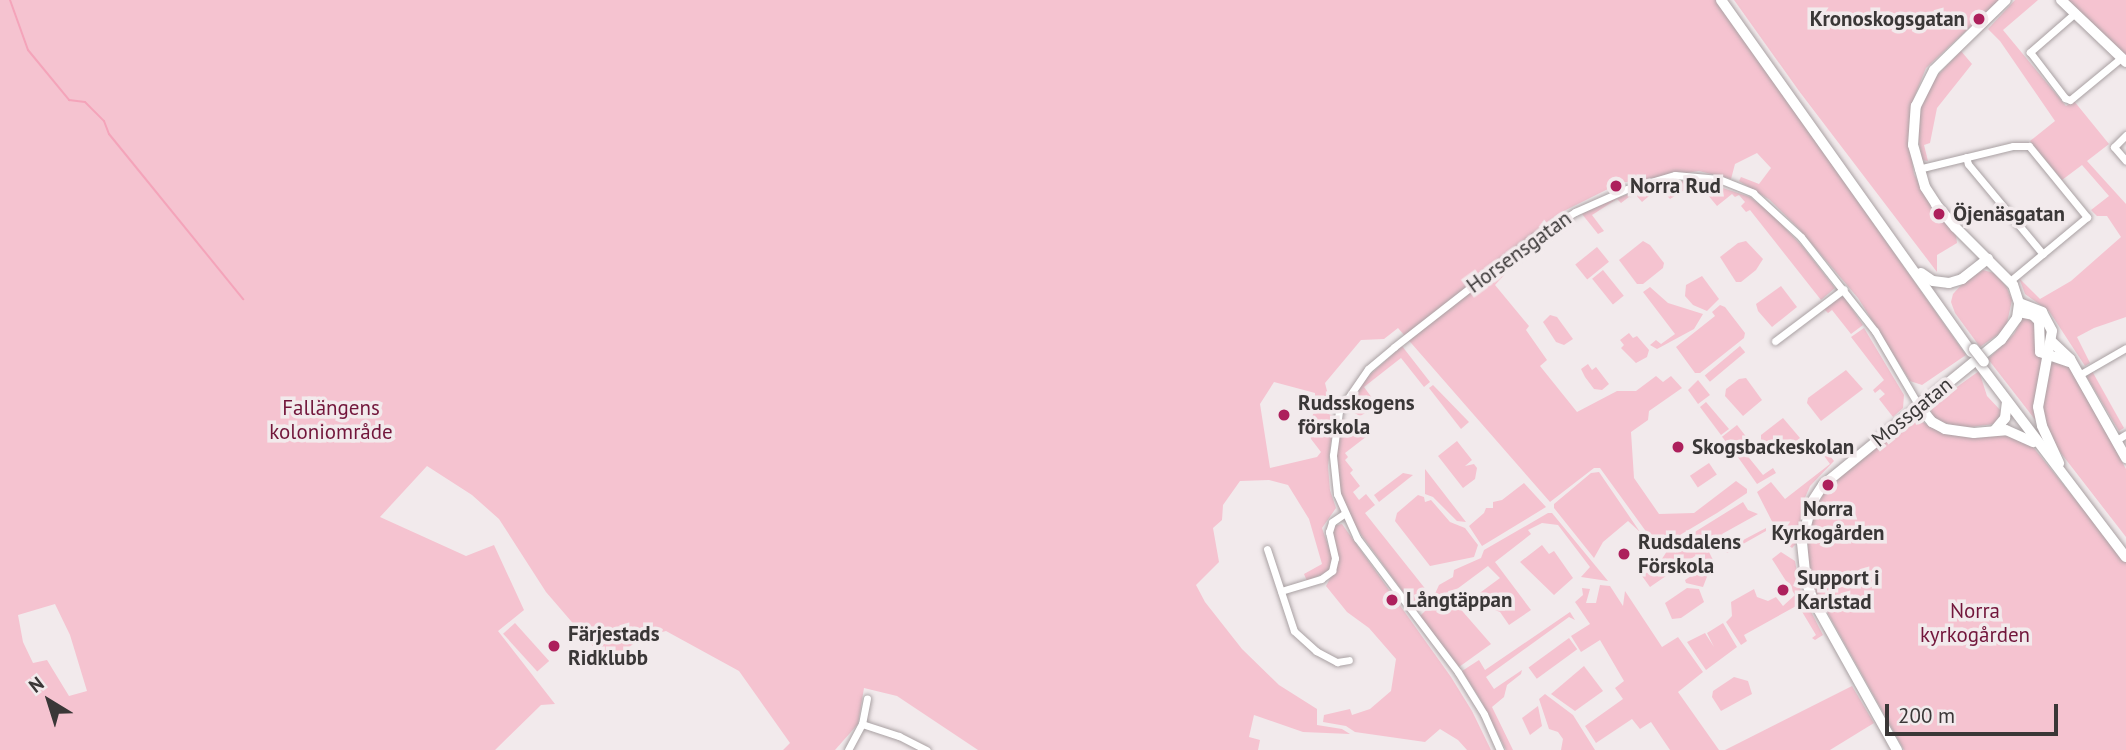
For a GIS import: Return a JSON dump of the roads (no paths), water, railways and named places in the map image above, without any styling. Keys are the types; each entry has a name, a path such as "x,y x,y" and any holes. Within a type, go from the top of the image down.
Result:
{"main road":[{"path":"1721,0 1973,350"},
{"path":"1730,0 1921,273 2007,402 2126,557"},
{"path":"1921,273 1937,282 1958,281 1988,259"},
{"path":"2019,308 2035,308 2045,316 2051,326 2052,342 2038,407 2042,426 2059,463"},
{"path":"1982,363 2126,548"},
{"path":"1995,429 2005,418 2007,402"},
{"path":"1919,406 1932,422 1944,429 1974,433 1995,429 2025,436 2041,448"}],"street":[{"path":"2006,0 1943,58 1924,87 1913,125 1918,169 1925,187 1947,218 2010,281 2019,308 2039,321 2038,349 2077,371"},
{"path":"2061,0 2075,13 2123,60 2069,101 2030,52 2075,13"},
{"path":"2126,135 2114,147 2126,161"},
{"path":"1918,169 2012,146 2029,146 2087,217 2010,281"},
{"path":"1966,157 1968,164 2043,254"},
{"name":"Horsensgatan","path":"1500,750 1484,714 1458,672 1390,583 1344,514 1337,494 1333,455 1339,411 1368,369 1394,347 1556,222 1628,189 1675,175 1719,179 1753,193 1801,237 1875,331 1919,406"},
{"path":"1775,341 1844,289"},
{"name":"Mossgatan","path":"1897,750 1813,600 1806,581 1802,542 1810,509 1823,485 2008,334 2019,308"},
{"path":"2052,342 2077,371 2126,458"},
{"path":"2077,371 2126,348"},
{"path":"2115,440 2126,434"},
{"path":"1281,591 1321,579 1332,571 1335,558 1329,532 1332,522 1344,514"},
{"path":"1267,549 1286,613 1300,637 1316,651 1337,662 1349,660"},
{"path":"848,750 862,724 867,698"},
{"path":"862,724 899,736 927,750"}],"waterway":[{"path":"10,0 28,50 69,100 85,102 104,121 109,134 243,299"}],"place":[{"name":"Kronoskogsgatan","path":"1979,19"},
{"name":"Norra Rud","path":"1616,186"},
{"name":"Öjenäsgatan","path":"1939,214"},
{"name":"Rudsskogens förskola","path":"1284,415"},
{"name":"Skogsbackeskolan","path":"1678,447"},
{"name":"Norra Kyrkogården","path":"1828,485"},
{"name":"Rudsdalens Förskola","path":"1624,554"},
{"name":"Support i Karlstad","path":"1783,590"},
{"name":"Långtäppan","path":"1392,600"},
{"name":"Färjestads Ridklubb","path":"554,646"}],"park label":[{"name":"Fallängens koloniområde","path":"331,420"},
{"name":"Norra kyrkogården","path":"1975,623"}]}
